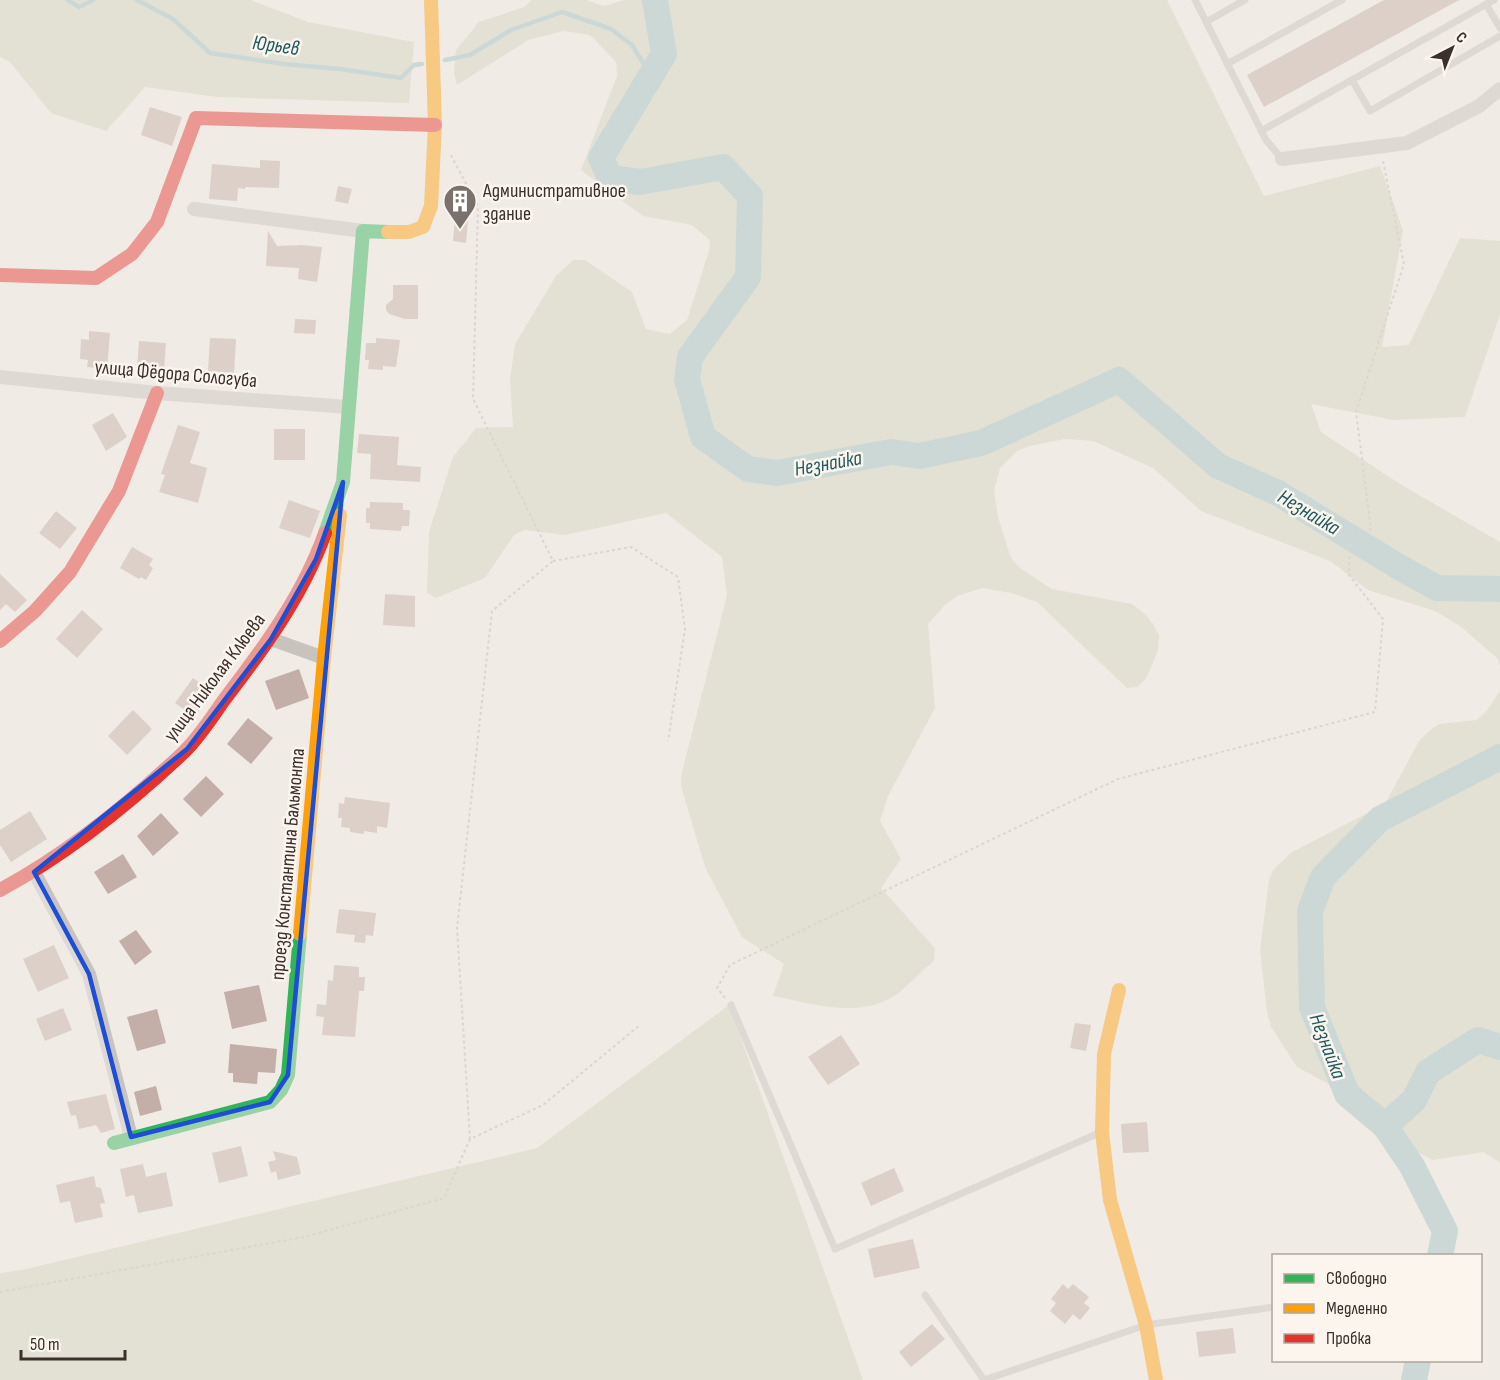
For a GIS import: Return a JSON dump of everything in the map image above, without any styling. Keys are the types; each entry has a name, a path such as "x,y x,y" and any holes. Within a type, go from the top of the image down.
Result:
{"street":[{"path":"194,209 363,231 409,232 423,227 431,206 435,125 431,0"},
{"path":"1282,159 1407,143 1479,106 1500,89"},
{"path":"0,275 96,278 132,254 157,222 196,118 435,125"},
{"name":"улица Николая Клюева","path":"0,890 34,872 115,812 187,749 271,639 316,558 343,482 363,231"},
{"name":"улица Фёдора Сологуба","path":"0,377 158,393 349,407"},
{"path":"0,641 35,611 70,572 119,491 158,393"},
{"name":"проезд Константина Бальмонта","path":"114,1143 270,1102 281,1090 288,1075 324,658 343,482"},
{"path":"271,639 324,658"},
{"path":"34,872 89,974 131,1137"},
{"path":"1119,990 1104,1054 1102,1132 1110,1200 1146,1325 1156,1380"}],"lane":[{"path":"1195,0 1266,140 1282,159"},
{"path":"1206,22 1245,0"},
{"path":"1227,64 1342,0"},
{"path":"1262,132 1494,0"},
{"path":"1486,4 1500,28"},
{"path":"1352,80 1370,111 1500,36"},
{"path":"731,1005 835,1248 1102,1132"},
{"path":"925,1295 984,1380 1146,1325 1272,1307"}],"path":[{"path":"731,1005 717,988 730,965 1118,779 1375,712 1383,619 1349,575 1350,537 1371,529 1356,412 1404,264 1380,146"},
{"path":"451,155 478,206 473,399 553,561"},
{"path":"0,1292 304,1237 444,1198 470,1139 458,928 492,611 553,561 631,547 678,576 685,629 668,741"},
{"path":"470,1139 543,1105 640,1025"}],"highlighted area":[{"path":"343,482 288,1075 270,1102 131,1137 89,974 34,872 187,749 271,639 316,559"}],"green space":[{"path":"0,0 251,0 308,22 414,42 409,103 217,97 145,87 106,131 51,113 10,62 0,57"},
{"path":"532,0 587,0 603,6 625,0 1167,0 1264,196 1380,166 1403,230 1382,347 1409,345 1460,238 1500,241 1500,314 1465,417 1393,420 1311,404 1321,432 1400,484 1500,542 1500,666 1498,659 1460,626 1435,611 1368,590 1330,561 1201,511 1153,468 1093,441 1065,439 1029,446 1017,451 1000,468 994,491 998,517 1011,558 1020,568 1052,589 1132,604 1145,614 1159,635 1158,650 1147,677 1138,687 1127,688 1037,602 1011,593 982,588 957,596 945,605 928,624 935,708 888,796 880,821 901,859 881,888 935,948 934,961 899,992 874,1005 859,1008 830,1007 773,996 784,964 742,937 705,867 681,786 682,772 727,595 722,557 666,513 565,535 525,530 514,535 485,578 436,598 427,593 429,532 453,457 476,428 513,427 510,380 515,344 556,276 573,260 585,260 632,292 646,329 670,334 687,320 709,251 710,240 692,225 643,216 581,170 617,76 616,62 590,35 564,31 528,40 457,85 454,73 456,50 479,22 524,7"},
{"path":"1500,691 1500,1163 1484,1152 1433,1160 1379,1133 1347,1094 1297,1067 1271,1027 1267,1012 1260,950 1269,880 1273,870 1292,852 1385,804 1419,741 1428,732 1439,724 1477,720 1486,712"},
{"path":"729,1005 863,1380 0,1380 0,1273 22,1270 537,1148"}],"building":[{"path":"1384,0 1459,0 1264,107 1247,75"},
{"path":"150,107 182,117 172,146 141,135"},
{"path":"260,160 280,161 279,188 238,188 237,201 209,199 212,164 260,168"},
{"path":"338,186 352,189 348,204 335,201"},
{"name":"Административное здание","path":"455,219 468,220 466,243 453,241"},
{"path":"268,231 277,246 322,247 317,282 298,279 299,268 266,266"},
{"path":"393,285 418,285 418,319 405,319 389,314 386,310 386,305 393,299"},
{"path":"295,319 316,320 315,334 294,333"},
{"path":"89,331 110,333 107,369 87,367 88,360 80,359 81,339 89,340"},
{"path":"210,338 236,339 234,373 208,371"},
{"path":"376,338 400,340 396,367 383,366 383,370 368,369 369,360 365,360 366,343 376,343"},
{"path":"139,341 166,343 164,370 137,368"},
{"path":"113,413 127,437 106,451 92,425"},
{"path":"178,425 200,432 190,463 207,468 198,503 159,492 165,475 161,474"},
{"path":"274,429 305,429 305,460 274,460"},
{"path":"359,434 399,437 397,465 421,467 420,482 370,479 371,454 357,453"},
{"path":"289,500 320,511 310,538 279,528"},
{"path":"370,502 403,503 403,510 410,510 409,526 402,526 401,531 370,529 370,523 366,523 366,508 370,508"},
{"path":"56,511 77,528 60,549 39,533"},
{"path":"132,547 153,559 149,565 153,568 146,580 141,577 139,579 120,568"},
{"path":"0,574 27,600 15,612 6,604 0,610"},
{"path":"385,594 415,596 415,627 383,625"},
{"path":"82,610 103,629 77,658 56,639"},
{"path":"299,669 309,698 276,710 265,681"},
{"path":"193,678 213,692 195,717 175,703"},
{"path":"133,710 152,729 127,755 108,736"},
{"path":"248,718 273,738 251,764 227,744"},
{"path":"206,776 224,794 201,817 183,799"},
{"path":"345,797 390,803 387,828 377,826 377,833 364,831 364,834 350,832 350,828 341,827 342,818 338,818 339,803 344,804"},
{"path":"30,811 47,839 11,862 0,845 0,830"},
{"path":"161,813 179,833 153,856 137,836"},
{"path":"123,854 137,877 108,894 94,872"},
{"path":"339,909 376,913 373,936 366,935 365,943 354,942 355,935 336,933"},
{"path":"136,930 152,952 135,965 119,941"},
{"path":"54,945 69,978 38,992 23,959"},
{"path":"334,965 359,967 359,977 365,977 364,991 359,991 355,1037 322,1035 324,1017 316,1016 317,1004 326,1005 328,980 333,981"},
{"path":"259,985 267,1021 232,1029 224,992"},
{"path":"63,1008 72,1030 45,1041 36,1019"},
{"path":"157,1009 166,1043 137,1051 127,1017"},
{"path":"1075,1023 1091,1025 1086,1051 1070,1048"},
{"path":"841,1035 860,1064 828,1085 808,1057"},
{"path":"230,1044 277,1049 275,1073 258,1072 257,1084 233,1082 233,1073 228,1073"},
{"path":"156,1086 162,1110 140,1116 134,1092"},
{"path":"106,1094 115,1129 101,1133 96,1125 79,1129 76,1115 71,1116 67,1102"},
{"path":"1147,1122 1149,1152 1123,1153 1121,1124"},
{"path":"241,1146 248,1176 219,1183 212,1153"},
{"path":"273,1151 297,1157 301,1174 278,1180 276,1171 271,1173 268,1162 276,1160"},
{"path":"143,1164 146,1177 166,1172 173,1206 138,1213 134,1195 126,1197 120,1169"},
{"path":"894,1168 904,1191 871,1206 861,1183"},
{"path":"94,1176 96,1187 101,1188 105,1203 100,1204 103,1217 75,1223 70,1201 60,1203 56,1185"},
{"path":"913,1239 920,1268 874,1278 868,1249"},
{"path":"1063,1284 1068,1289 1073,1284 1089,1297 1084,1303 1090,1308 1080,1320 1073,1314 1065,1324 1050,1311 1056,1303 1051,1299"},
{"path":"932,1324 945,1339 911,1367 899,1352"},
{"path":"1233,1328 1236,1353 1199,1357 1196,1332"}],"waterway":[{"name":"Юрьев","path":"68,0 79,7 93,0"},
{"name":"Юрьев","path":"137,0 173,19 210,53 401,78 414,65 422,64"},
{"name":"Незнайка","path":"655,0 664,54 601,158 610,178 640,182 723,167 750,196 748,277 690,357 687,379 703,437 748,469 777,473 891,452 919,456 981,443 1119,380 1218,466 1278,493 1437,588 1500,589"},
{"path":"445,60 470,55 511,30 562,12 611,29 632,45 651,76"},
{"name":"Незнайка","path":"1440,1254 1445,1231 1412,1166 1385,1126 1347,1094 1312,1007 1310,911 1323,877 1380,819 1500,757"},
{"path":"1385,1126 1414,1100 1428,1072 1478,1040 1500,1047"},
{"name":"Незнайка","path":"1414,1380 1418,1362"}],"traffic: fast":[{"path":"325,533 343,482 363,231 388,232"},
{"path":"114,1143 270,1102 281,1090 288,1075 300,934"}],"traffic: slow":[{"path":"388,232 409,232 423,227 431,206 435,125 431,0"},
{"path":"300,934 324,658 340,515"},
{"path":"1119,990 1104,1054 1102,1132 1110,1200 1146,1325 1156,1380"}],"traffic: jam":[{"path":"0,275 96,278 132,254 157,222 196,118 435,125"},
{"path":"0,641 35,611 70,572 119,491 157,393"},
{"path":"0,890 25,876 97,826 142,790 190,745 254,661 281,620 306,578 325,533"}],"place":[{"name":"Административное здание","path":"460,230"}]}
